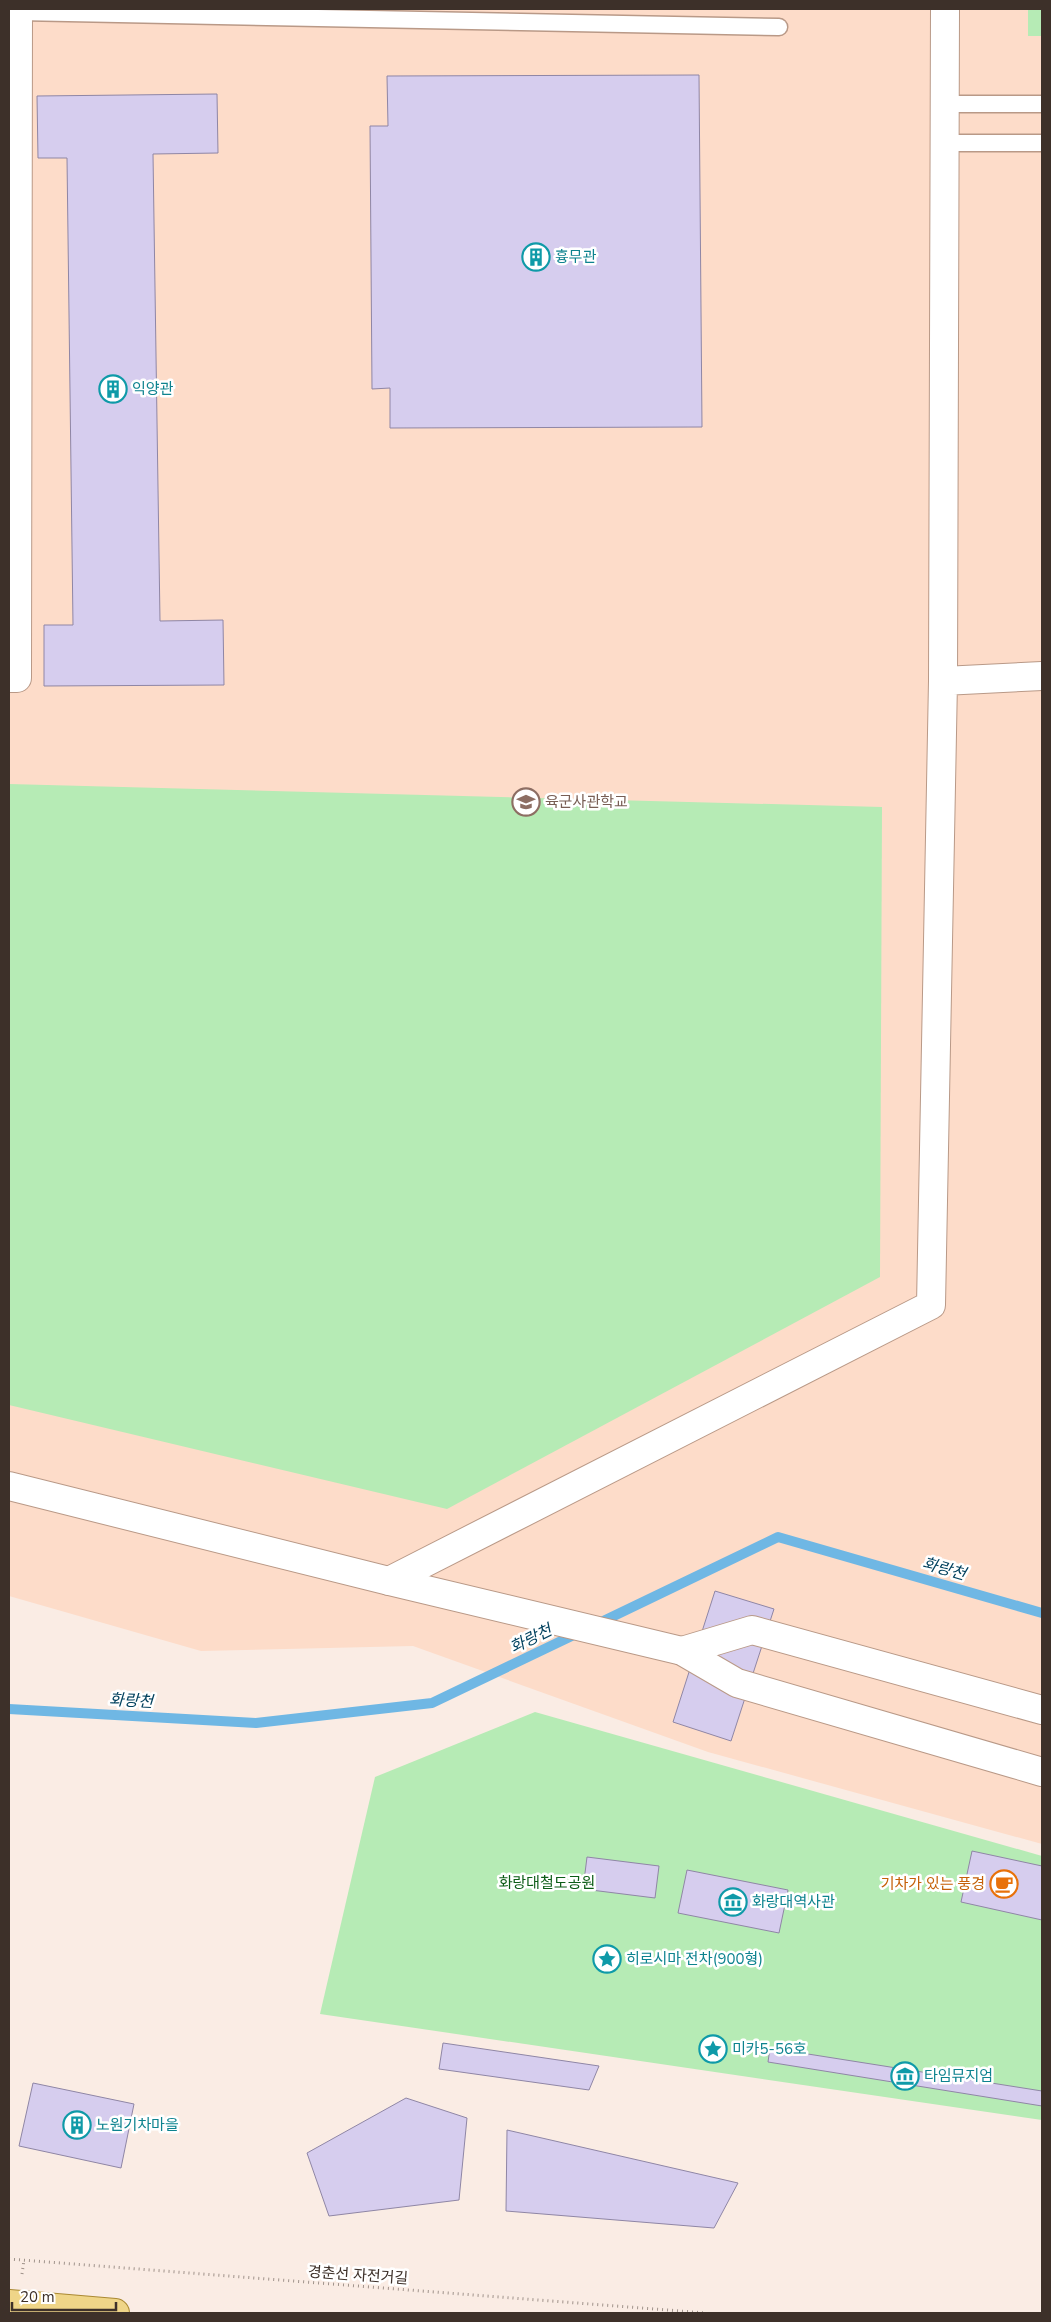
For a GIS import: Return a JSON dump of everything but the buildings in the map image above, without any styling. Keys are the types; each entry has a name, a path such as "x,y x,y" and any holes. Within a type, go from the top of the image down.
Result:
{"main road":[{"path":"9,2304 104,2313"}],"street":[{"path":"389,1581 931,1305 943,681 945,9"},
{"path":"9,678 17,678 18,10"},
{"path":"943,681 1042,676"},
{"path":"9,1486 389,1581 682,1651 736,1683 1042,1772"},
{"path":"682,1651 752,1630 1042,1710"}],"lane":[{"path":"18,10 779,27"},
{"path":"944,104 1042,104"},
{"path":"944,143 1042,143"}],"path":[{"name":"경춘선 자전거길","path":"9,2258 706,2313"}],"shaded area":[{"name":"육군사관학교","path":"9,9 1042,9 1042,1844 708,1752 413,1646 201,1651 9,1596"}],"green space":[{"path":"1028,9 1042,9 1042,36 1028,36"},
{"path":"9,784 882,807 880,1277 447,1509 9,1405"},
{"name":"화랑대철도공원","path":"535,1712 1042,1856 1042,2120 320,2014 375,1777"}],"waterway":[{"name":"화랑천","path":"595,1625 778,1537 1042,1613"},
{"name":"화랑천","path":"9,1709 256,1723 432,1703 580,1632"}],"place":[{"name":"흉무관","path":"536,257"},
{"name":"익양관","path":"113,389"},
{"name":"육군사관학교","path":"526,802"},
{"name":"기차가 있는 풍경","path":"1004,1884"},
{"name":"화랑대역사관","path":"733,1902"},
{"name":"히로시마 전차(900형)","path":"607,1959"},
{"name":"미카5-56호","path":"713,2049"},
{"name":"타임뮤지엄","path":"905,2076"},
{"name":"노원기차마을","path":"77,2125"}]}
